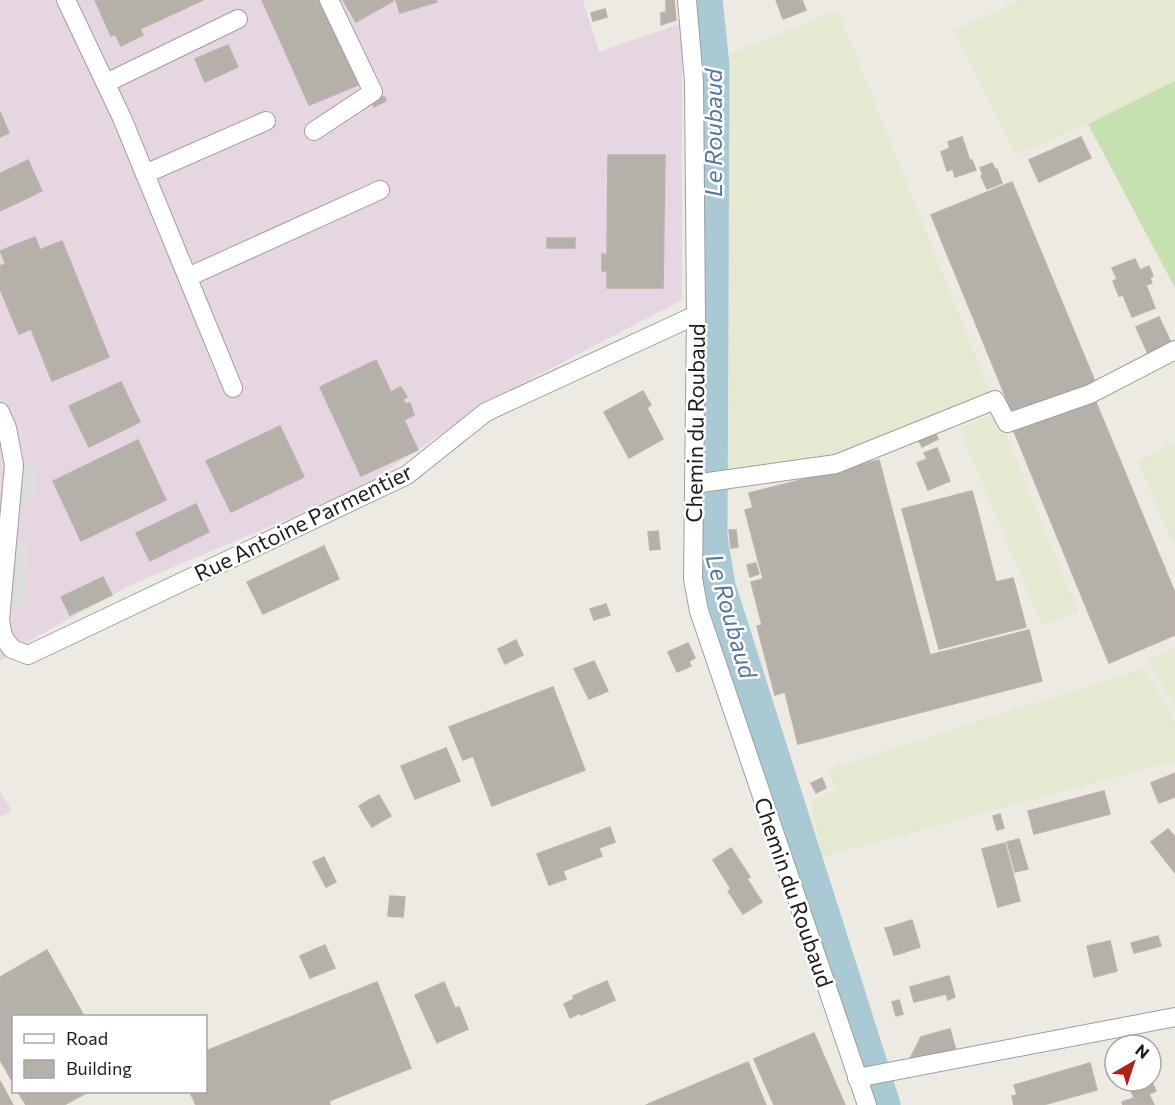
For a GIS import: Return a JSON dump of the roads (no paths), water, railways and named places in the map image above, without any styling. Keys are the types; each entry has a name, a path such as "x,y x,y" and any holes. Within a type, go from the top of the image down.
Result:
{"street":[{"path":"66,0 122,118 233,388"},
{"path":"314,130 374,92 329,0"},
{"name":"Chemin du Roubaud","path":"687,0 694,81 696,315 693,579 699,611 867,1105"},
{"path":"106,83 238,19"},
{"path":"145,174 266,121"},
{"path":"188,277 380,190"},
{"name":"Rue Antoine Parmentier","path":"1,638 12,649 28,655 407,475 486,412 696,315"},
{"path":"694,484 836,464 996,400 1007,423 1090,394 1175,350"},
{"path":"0,412 7,428 1,638"},
{"path":"857,1078 1175,1017"}],"waterway":[{"name":"Le Roubaud","path":"706,0 713,65 711,537 719,586 884,1105"}]}
